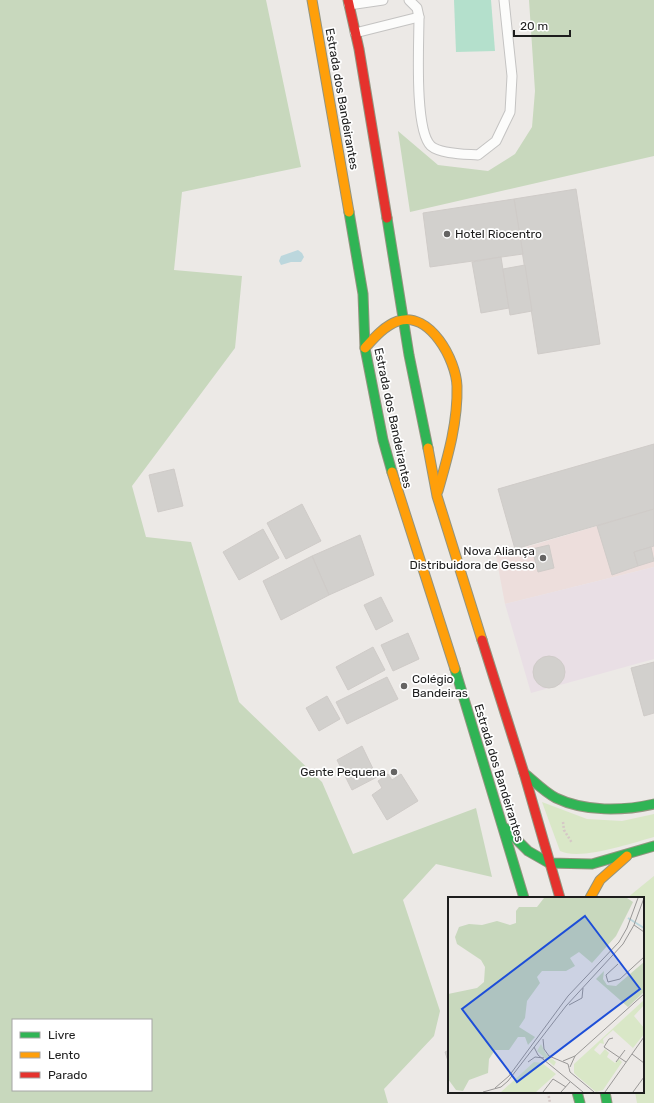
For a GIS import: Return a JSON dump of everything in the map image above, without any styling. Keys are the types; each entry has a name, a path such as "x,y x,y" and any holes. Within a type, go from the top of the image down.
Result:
{"main road":[{"name":"Estrada dos Bandeirantes","path":"312,0 363,294 365,348 383,440 400,502 427,580 504,828 524,897"},
{"name":"Estrada dos Bandeirantes","path":"348,2 355,33 403,320 437,496 524,773 560,897"},
{"path":"365,348 382,330 403,320 416,322 435,336 447,354 455,372 457,398 453,435 437,496"},
{"path":"524,773 555,797 583,807 621,808 654,804"},
{"path":"504,828 528,851 550,864 592,864 654,846"},
{"path":"591,897 601,880 614,865 636,850"},
{"path":"577,1093 580,1103"},
{"path":"604,1093 607,1103"}],"lane":[{"path":"348,2 383,0"},
{"path":"409,0 417,8 419,17 420,110 424,137 432,147 448,152 478,155 496,141 510,112 512,76 504,0"},
{"path":"355,33 419,17"}],"path":[{"path":"548,1093 550,1103"}],"shaded area":[{"path":"654,509 654,567 505,604 496,556"},
{"path":"654,567 654,659 531,693 505,604"}],"green space":[{"path":"0,0 266,0 301,167 182,192 174,270 242,276 235,348 132,486 146,537 191,542 239,702 322,782 353,854 476,808 492,877 436,864 403,900 440,1011 434,1036 384,1089 388,1103 0,1103"},
{"path":"454,0 491,0 495,51 456,52"},
{"path":"529,0 654,0 654,156 410,212 398,131 438,165 488,171 515,154 532,127 535,91"},
{"path":"542,802 587,819 622,821 654,814 654,837 593,853 569,854 560,851"},
{"path":"654,876 654,1103 637,1103 635,1093 644,1093 644,897 628,897"}],"water":[{"path":"298,250 304,257 301,262 291,262 281,265 279,261 281,256"}],"building":[{"path":"576,189 600,344 538,354 514,199"},
{"path":"514,199 523,254 430,267 423,213"},
{"path":"501,257 509,308 481,313 472,262"},
{"path":"525,265 532,311 510,315 503,269"},
{"path":"654,444 654,509 515,549 498,489"},
{"path":"174,469 183,506 158,512 149,475"},
{"path":"302,504 321,541 286,559 267,523"},
{"path":"654,509 654,546 634,552 638,566 612,575 597,526"},
{"path":"263,529 279,558 239,580 223,552"},
{"path":"360,535 374,575 329,595 312,556"},
{"name":"Nova Aliança Distribuidora de Gesso","path":"549,545 554,568 538,572 532,549"},
{"path":"651,547 654,561 638,566 634,552"},
{"path":"312,556 329,595 281,620 263,581"},
{"path":"381,597 393,621 376,630 364,605"},
{"path":"408,633 419,659 393,671 381,645"},
{"path":"373,647 385,670 348,690 336,667"},
{"path":"546,656 552,656 562,663 565,672 564,678 558,685 552,688 546,688 536,681 533,675 533,669 540,659"},
{"path":"654,662 654,713 644,716 631,668"},
{"path":"387,677 398,699 347,724 336,702"},
{"path":"327,696 340,719 319,731 306,708"},
{"path":"362,746 377,777 352,790 337,760"},
{"path":"388,774 392,780 401,774 418,801 387,820 372,795 382,788 378,781"},
{"path":"448,1050 448,1061 445,1052"}],"traffic: fast":[{"path":"349,212 363,294 365,348 383,440 392,472"},
{"path":"387,218 409,355 428,448"},
{"path":"455,669 524,897"},
{"path":"524,773 552,796 567,803 579,806 617,809 654,804"},
{"path":"505,828 528,851 549,863 592,864 654,846"},
{"path":"577,1093 580,1103"},
{"path":"605,1093 607,1103"}],"traffic: slow":[{"path":"312,0 349,212"},
{"path":"365,348 388,326 398,321 410,320 421,323 430,330 446,351 452,363 455,375 457,399 452,439 438,491"},
{"path":"428,448 437,496 482,640"},
{"path":"392,472 455,669"},
{"path":"591,897 600,880 627,856"}],"traffic: jam":[{"path":"348,0 359,49 387,218"},
{"path":"482,640 524,773 560,897"}],"place":[{"name":"Hotel Riocentro","path":"447,234"},
{"name":"Nova Aliança Distribuidora de Gesso","path":"543,558"},
{"name":"Colégio Bandeiras","path":"404,686"},
{"name":"Gente Pequena","path":"394,772"}]}
